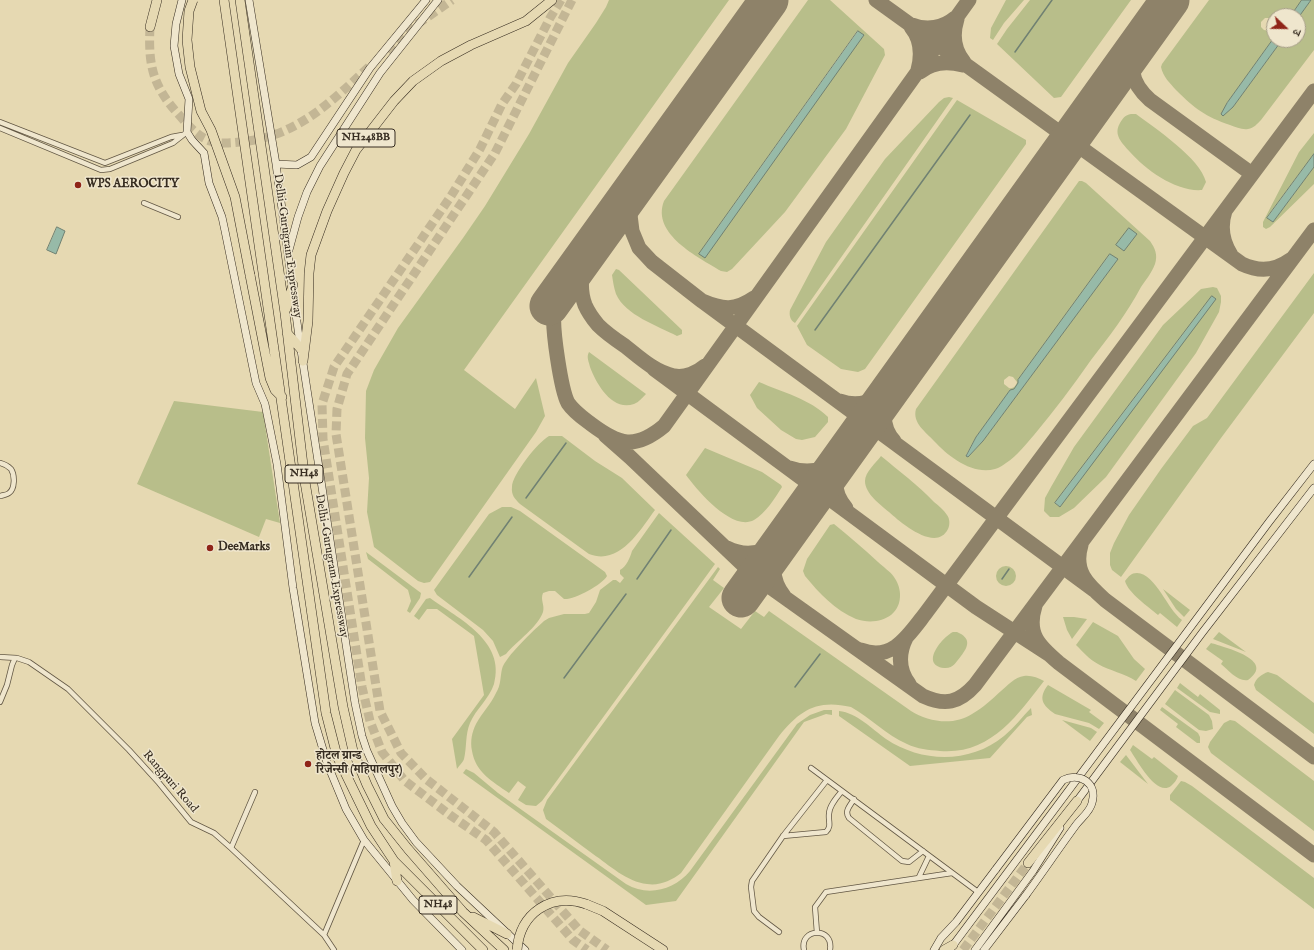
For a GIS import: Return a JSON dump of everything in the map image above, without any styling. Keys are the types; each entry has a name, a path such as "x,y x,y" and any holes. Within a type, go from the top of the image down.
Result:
{"highway":[{"path":"150,28 157,0"},
{"path":"193,0 190,11 187,40 190,67 201,111 211,130 235,197 270,378 275,390 282,397"},
{"name":"Delhi-Gurugram Expressway","path":"224,0 326,713 337,756 371,826 394,861"},
{"name":"Delhi-Gurugram Expressway","path":"240,0 287,333 305,482 342,707 353,751 367,785 384,818 408,849 463,912"},
{"name":"NH248BB","path":"303,361 308,321 308,273 311,256 327,211 356,150 394,101 413,81 441,61 471,45 526,21 552,0"},
{"path":"284,313 293,285"},
{"path":"287,333 301,349"},
{"path":"1028,863 1077,800"},
{"path":"394,861 397,881"},
{"name":"NH48","path":"394,861 482,950"},
{"path":"517,950 519,936 530,916 542,907 556,901 564,900 579,901 603,911 663,950"},
{"path":"463,912 507,934"},
{"name":"NH48","path":"463,912 504,950"},
{"path":"944,950 952,947"}],"main road":[{"path":"182,0 176,24 174,46 179,74 189,99 185,134 204,153 209,182 222,217 256,383 265,404 277,464 293,588 315,723 327,763 346,809 364,840 397,881 462,950"},
{"path":"249,0 276,164 301,349 355,703 362,736 367,751 394,811 408,833 457,886 525,950"},
{"path":"276,164 297,165 311,156 370,68 426,0"},
{"path":"288,254 298,217 307,192 320,166 380,73 438,0"},
{"path":"292,378 303,361"},
{"path":"952,947 1245,554 1314,464"},
{"path":"975,950 1033,871 1077,800 1202,633 1314,488"},
{"path":"934,950 940,938 956,922 1063,780 1076,776 1086,781 1091,787 1093,794 1092,803 1088,811 984,950"}],"street":[{"path":"0,122 105,163 171,137 185,134"},
{"path":"0,128 101,170 110,169 173,143 185,134"},
{"path":"144,203 178,217"},
{"path":"0,462 13,473 13,488 9,494 0,496"},
{"name":"Rangpuri Road","path":"0,656 17,658 29,662 68,688 144,766 189,820 214,833 231,848 324,935 334,950"},
{"path":"0,702 15,658"},
{"path":"811,768 978,892"},
{"path":"779,932 759,917 754,911 751,884 753,878 783,836 828,780"},
{"path":"783,836 826,832 830,826 830,809 842,791"},
{"path":"231,848 255,792"},
{"path":"854,799 847,810 847,815 849,818 902,861 909,862 923,851"},
{"path":"324,935 364,840"},
{"path":"919,877 929,856"},
{"path":"817,933 815,907 826,892 952,872"},
{"path":"804,950 804,941 807,937 817,933 826,936 829,941 830,950"}],"green space":[{"path":"609,0 729,0 464,370 515,409 536,378 545,416 536,432 430,582 424,583 418,581 374,547 367,512 369,478 365,438 366,391 374,370 398,328 485,206 529,134 568,63 596,23"},
{"path":"808,0 830,0 884,49 885,55 846,129 785,212 732,269 727,272 721,271 689,251 670,234 664,224 662,213 664,201","holes":["857,31 864,35 699,254"]},
{"path":"1006,0 1024,0 1004,23 993,40 990,38 991,28"},
{"path":"1030,0 1131,0 1061,97 1054,98 997,44"},
{"path":"1209,0 1302,0 1296,8 1266,8 1266,18 1261,22 1261,27 1266,30 1267,48 1227,103 1223,115 1233,107 1276,48 1306,48 1305,8 1311,0 1314,0 1314,50 1261,120 1252,128 1241,129 1222,122 1214,119 1195,107 1169,82 1161,67"},
{"path":"944,98 953,98 795,323 790,317 790,310 826,242 885,159 939,102"},
{"path":"957,100 1026,140 1026,144 865,369 858,372 841,369 807,345 797,326"},
{"path":"1131,114 1136,114 1165,136 1195,163 1206,182 1202,190 1192,190 1172,184 1144,166 1130,152 1119,139 1117,131 1123,118"},
{"path":"1314,133 1314,154 1267,217 1273,222 1314,167 1314,184 1270,227 1266,229 1263,227 1263,222 1299,152"},
{"path":"1079,181 1086,183 1150,241 1156,252 1155,264 1130,306 1056,408 1025,446 1010,460 998,468 986,470 970,467 962,463 940,447 920,427 916,419 916,409","holes":["1110,254 1117,260 983,441 968,457 966,455 976,437 1010,390 1014,389 1018,383 1018,380","1009,376 1013,377 1017,382 1012,388 1009,388 1004,384 1004,380"]},
{"path":"616,269 619,270 682,330 682,334 677,336 634,314 627,308 616,294 612,275"},
{"path":"1314,273 1314,313 1221,438 1121,577 1112,570 1110,565 1110,553 1129,515 1193,426 1207,418"},
{"path":"1213,287 1217,288 1221,296 1221,302 1219,312 1196,353 1106,477 1074,508 1059,517 1050,517 1044,511 1045,498 1074,447 1163,325 1201,289","holes":["1212,296 1060,507 1055,503"]},
{"path":"589,352 646,394 634,404 619,404 612,400 596,381 588,360"},
{"path":"759,382 795,396 813,405 828,417 828,422 815,437 802,440 796,439 781,430 757,408 750,395"},
{"path":"174,401 263,412 280,523 266,519 259,537 137,484"},
{"path":"549,436 562,436 595,461 622,478 655,510 636,536 620,551 610,555 600,556 589,554 520,504 514,497 512,487 516,475 532,452 544,439"},
{"path":"705,448 762,472 781,485 782,487 773,501 766,510 754,520 745,522 736,520 726,515 716,508 698,490 686,475"},
{"path":"881,456 915,484 946,513 949,518 949,526 942,536 935,538 927,537 909,528 870,495 866,486 865,478"},
{"path":"502,507 511,507 520,511 605,572 607,576 600,584 581,595 569,599 564,599 555,591 543,593 543,612 537,623 506,654 500,657 493,641 483,630 437,595 434,590 489,514"},
{"path":"659,513 715,564 542,801 536,806 526,805 518,800 526,787 518,781 509,793 486,776 477,765 474,759 471,744 478,720 498,690 504,664 514,651 544,621 549,618 564,614 589,613 596,602 600,590 613,580 620,583 624,578 620,574 620,570 626,565 632,551"},
{"path":"834,524 888,571 896,580 900,592 899,602 892,614 886,618 864,621 848,615 828,600 805,576 803,571 807,559 830,525"},
{"path":"366,552 421,593 420,598 410,613 407,611 411,601 408,590 368,559"},
{"path":"1006,566 1013,569 1016,576 1013,583 1006,586 999,583 996,576 999,569"},
{"path":"718,567 720,569 713,580 724,588 709,607 741,629 755,611 764,617 769,611 911,711 925,718 949,721 965,718 980,709 1017,678 1029,676 1044,681 1001,731 974,747 958,751 940,751 911,746 892,736 851,707 828,704 802,713 794,719 779,736 681,873 669,881 660,884 640,883 625,877 546,819 543,810 547,800"},
{"path":"1137,573 1144,575 1156,585 1171,608 1182,620 1177,627 1160,613 1158,615 1139,600 1127,586 1125,581 1130,575"},
{"path":"1163,589 1190,610 1184,617 1176,609"},
{"path":"430,598 466,623 487,643 493,655 496,669 492,689 470,723 467,732 464,759 457,769 452,739 484,695 474,636 437,609 427,609 419,620 414,616 426,599"},
{"path":"1063,617 1087,619 1072,639 1067,630"},
{"path":"1093,622 1118,636 1134,659 1145,669 1136,681 1098,664 1089,658 1076,645"},
{"path":"953,632 962,634 965,637 967,640 966,649 954,665 947,668 937,666 933,657 935,651 943,640"},
{"path":"1219,632 1246,652 1213,639"},
{"path":"1211,643 1236,651 1245,656 1256,666 1255,673 1248,680 1237,677 1221,664 1223,661 1206,649"},
{"path":"1268,672 1277,675 1314,703 1314,734 1256,690 1254,685 1256,680 1261,675"},
{"path":"1180,683 1198,697 1200,694 1220,710 1220,714 1210,712 1177,688"},
{"path":"1048,685 1091,710 1089,712 1104,723 1099,729 1089,723 1055,714 1047,708 1042,698"},
{"path":"1175,690 1209,715 1212,721 1213,729 1206,731 1199,730 1165,704"},
{"path":"1162,707 1198,733 1200,743 1197,743 1176,727 1178,724 1160,710"},
{"path":"1031,708 1032,715 1027,717 990,758 910,766 839,716 839,711 846,712 864,722 886,739 915,753 946,757 961,756 976,752 991,745 1008,733"},
{"path":"824,710 832,710 832,715 826,714 804,722 676,901 646,905 463,773 466,769 474,773 498,793 626,884 643,890 660,890 669,887 684,878 690,871 797,724 810,715"},
{"path":"1062,720 1091,728 1097,732 1090,741"},
{"path":"1230,720 1235,721 1314,781 1314,831 1211,753 1208,747 1210,742 1224,723"},
{"path":"1133,745 1152,759 1154,757 1178,776 1171,786 1165,788 1153,782 1142,769 1130,750"},
{"path":"1126,755 1148,784 1120,762"},
{"path":"1181,781 1192,786 1314,878 1314,909 1170,800 1170,795"}],"shaded area":[{"path":"1302,0 1311,0 1305,8 1296,8"},
{"path":"858,31 864,35 705,258 699,254"},
{"path":"1267,48 1276,48 1233,107 1223,116 1221,114 1227,103"},
{"path":"1314,154 1314,167 1273,222 1267,218"},
{"path":"57,227 65,231 56,254 47,250"},
{"path":"1129,228 1137,234 1124,251 1116,245"},
{"path":"1110,254 1118,259 983,441 968,457 966,456 976,437 1010,390 1014,389 1018,383 1018,380"},
{"path":"1212,296 1216,299 1060,507 1055,503"}],"waterway":[{"path":"1015,52 1052,0"},
{"path":"815,330 970,115"},
{"path":"526,498 566,443"},
{"path":"469,577 512,517"},
{"path":"637,579 671,530"},
{"path":"1002,579 1009,569"},
{"path":"564,678 626,594"},
{"path":"795,687 820,654"}],"taxiway":[{"path":"876,0 1242,264 1248,267 1267,269 1279,266 1290,260"},
{"path":"561,290 554,310 554,332 560,373 568,403 576,412 610,437 627,442 644,439 654,434 664,426 969,0"},
{"path":"912,25 923,28 935,28 955,18"},
{"path":"957,19 954,31 954,42 960,57 964,62"},
{"path":"911,27 917,37 920,47 918,70"},
{"path":"1140,41 1134,58 1133,73 1135,80 1143,93 1150,100 1252,174"},
{"path":"920,72 925,68 941,63 963,65"},
{"path":"861,650 872,653 882,653 898,645 912,631 1314,91"},
{"path":"636,185 632,197 630,215 632,231 639,248 652,262 702,301 709,304 729,308 741,305 754,298"},
{"path":"1225,211 1222,228 1224,239 1231,255"},
{"path":"605,435 756,577 923,696 938,701 951,701 963,696 975,685 1314,230"},
{"path":"585,257 581,281 583,299 589,313 601,328 648,364 667,374 674,376 687,376 695,373 705,366"},
{"path":"702,301 1094,590"},
{"path":"654,369 976,607 1050,655"},
{"path":"891,388 886,402 884,416 886,429 894,441"},
{"path":"840,401 854,404 866,402 879,397 890,389"},
{"path":"843,455 836,475 836,488 838,495 846,508"},
{"path":"790,468 804,471 818,470 830,465 842,456"},
{"path":"727,548 743,553 758,552 771,547 784,537"},
{"path":"781,542 774,563 774,570 776,583 784,596"},
{"path":"1081,545 1079,554 1080,570 1087,582 1098,594 1314,757"},
{"path":"1035,606 1032,624 1033,632 1040,645 1052,657 1314,855"},
{"path":"906,638 903,644 900,661 903,673 909,684"}],"runway":[{"path":"549,306 769,0"},
{"path":"741,598 1170,0"}],"tunnel":[{"path":"387,51 409,30 452,0"},
{"path":"561,0 516,84 502,104 480,149 451,196 334,367 322,404 323,439 362,687 370,721 382,752 405,781 486,840 573,940 587,950"},
{"path":"572,0 495,153 347,374 337,409 336,434 380,711 401,753 426,779 494,832 579,930 607,950"},
{"path":"150,27 151,65 158,85 171,105 190,127 197,134 214,142 233,143 260,139 279,133 296,125 327,104 371,65"},
{"path":"963,950 1028,863"}],"place":[{"name":"WPS AEROCITY","path":"78,185"},
{"name":"DeeMarks","path":"210,548"},
{"name":"होटल ग्रान्ड रिजेन्सी (महिपालपुर)","path":"308,764"}]}
